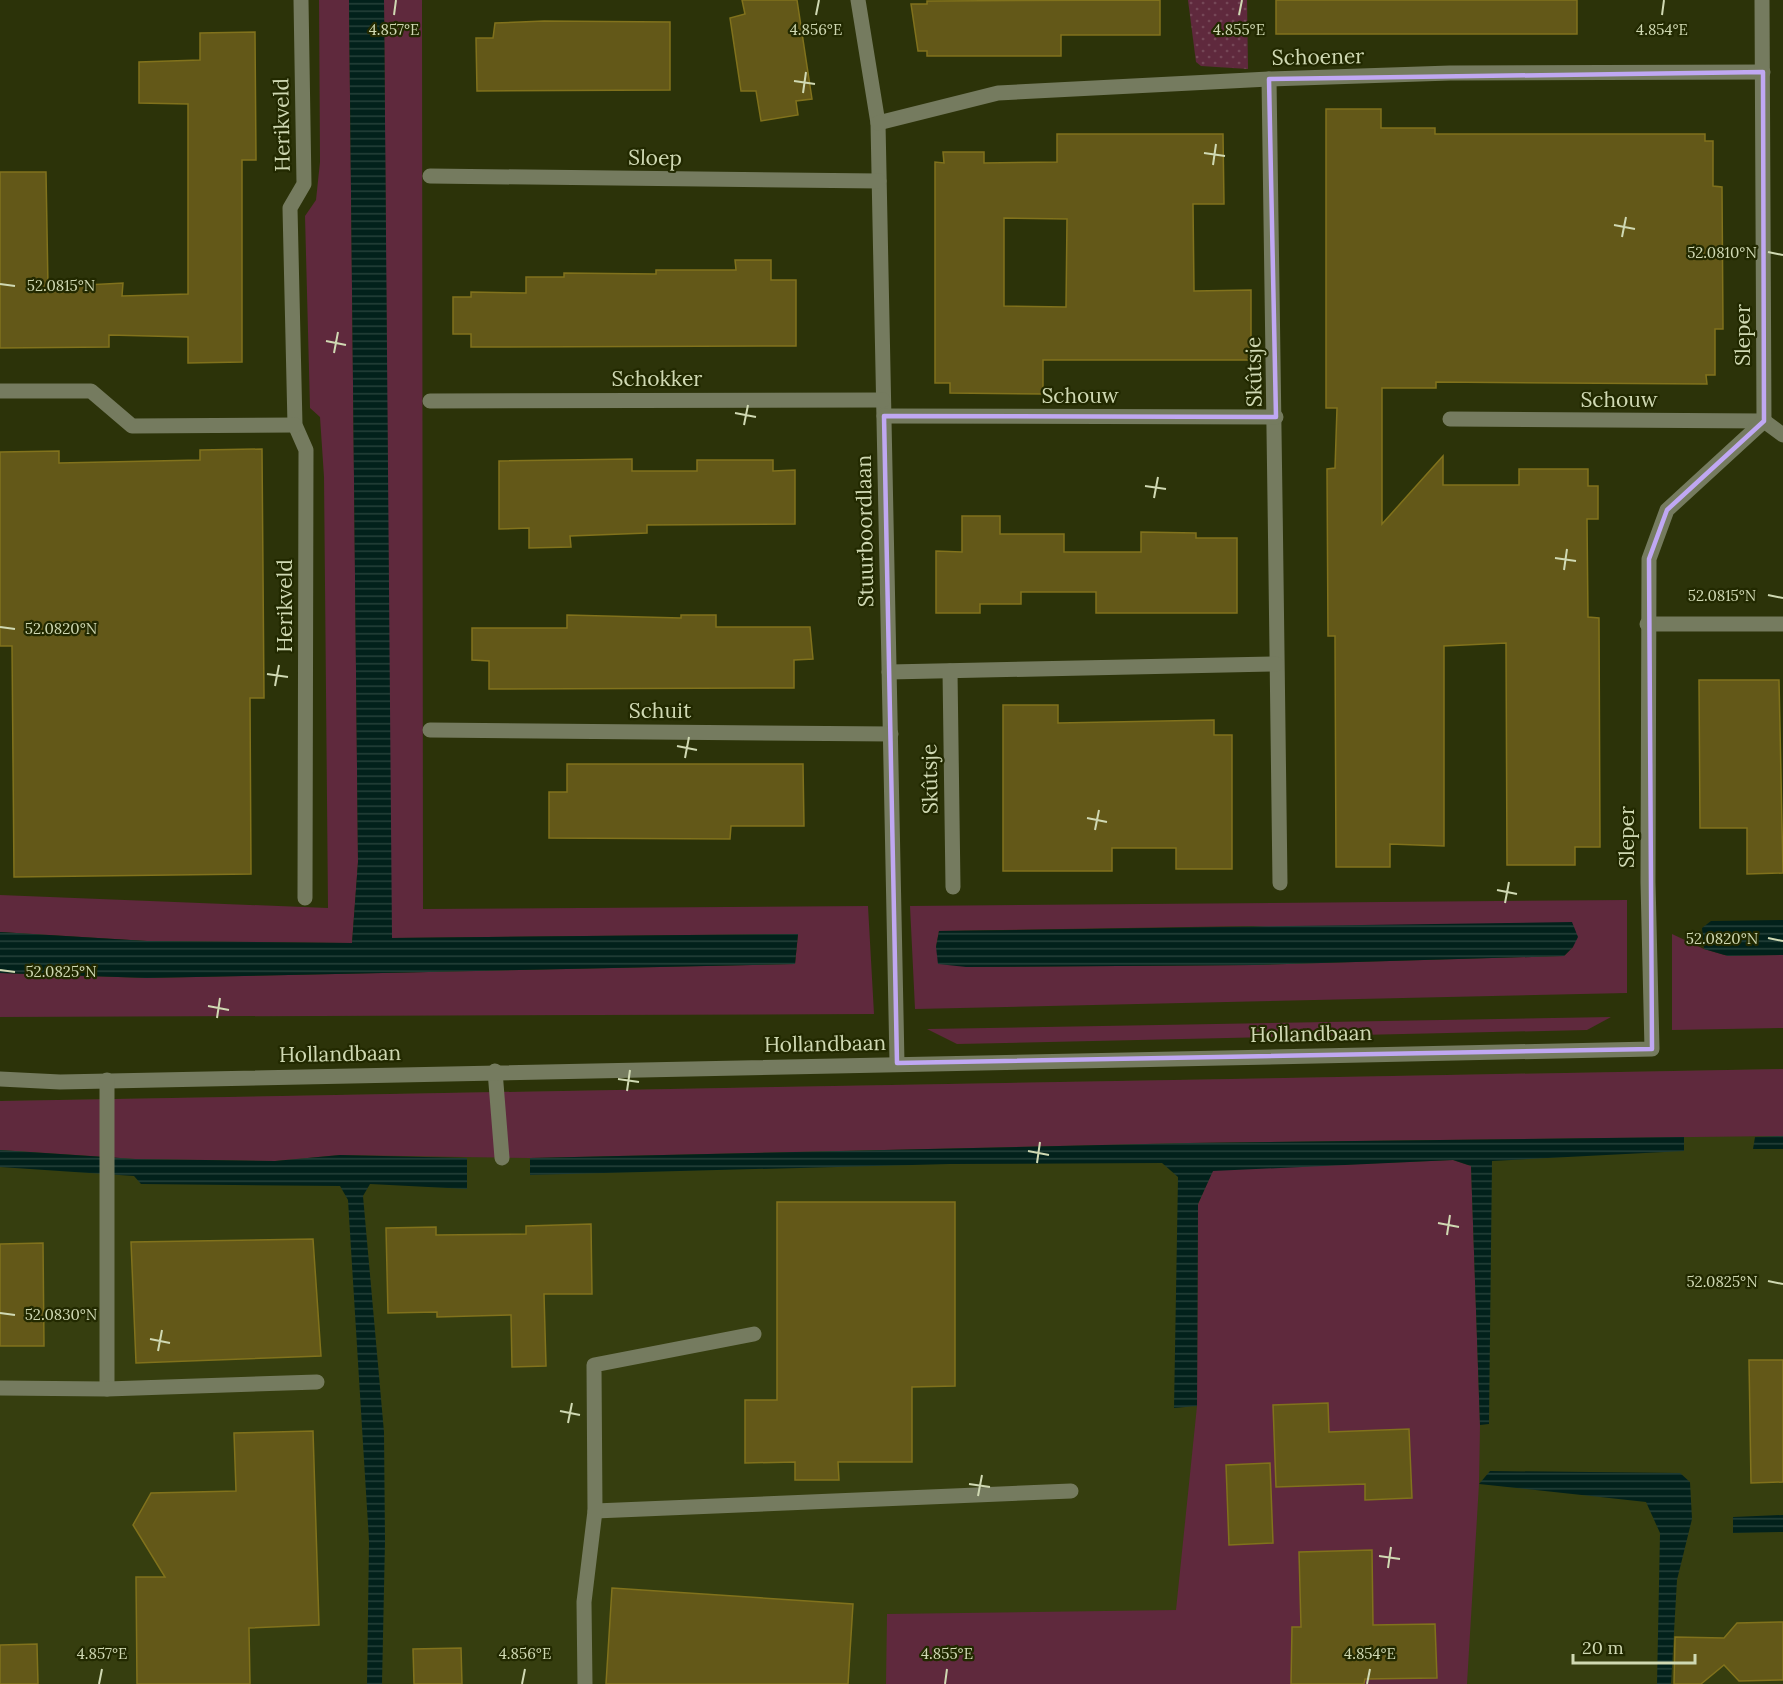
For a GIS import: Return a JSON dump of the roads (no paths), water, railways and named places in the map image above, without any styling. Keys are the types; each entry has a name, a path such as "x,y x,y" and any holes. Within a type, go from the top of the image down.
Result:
{"street":[{"name":"Herikveld","path":"301,0 304,184 290,208 295,425 306,450 305,898"},
{"name":"Stuurboordlaan","path":"858,0 878,123 897,1063"},
{"name":"Sleper","path":"1652,1049 1647,624 1649,559 1666,510 1764,421 1762,0"},
{"name":"Schoener","path":"878,123 998,93 1269,79 1450,73 1763,72"},
{"name":"Skûtsje","path":"1269,79 1276,417 1276,664 1280,883"},
{"name":"Sloep","path":"430,176 879,181"},
{"path":"0,391 91,392 132,426 295,425"},
{"name":"Schokker","path":"430,401 883,400"},
{"name":"Schouw","path":"884,416 1276,417"},
{"name":"Schouw","path":"1450,419 1764,421"},
{"path":"1764,421 1783,435"},
{"path":"1647,624 1783,624"},
{"path":"889,672 1276,664"},
{"name":"Skûtsje","path":"950,671 952,887"},
{"name":"Schuit","path":"430,730 891,734"},
{"name":"Hollandbaan","path":"0,1079 60,1082 495,1071 1652,1049"},
{"path":"495,1071 501,1158"},
{"path":"107,1080 109,1142 107,1389"},
{"path":"585,1684 584,1602 595,1511 594,1365 754,1334"},
{"path":"0,1388 107,1389 317,1382"},
{"path":"595,1511 1071,1491"}],"water":[{"path":"349,0 384,0 392,938 798,934 795,964 147,978 0,973 0,932 147,941 352,943 358,862"},
{"path":"1783,920 1783,955 1728,956 1704,949 1702,928 1711,921"},
{"path":"1572,922 1578,937 1573,947 1564,956 1255,965 966,967 938,964 936,947 939,931"},
{"path":"1783,1136 1783,1149 1753,1149 1755,1137"},
{"path":"1684,1137 1684,1151 1492,1161 1489,1424 1480,1425 1471,1166 1453,1160 1213,1171 1198,1204 1197,1406 1174,1408 1178,1177 1162,1163 950,1164 530,1175 530,1158 1189,1143"},
{"path":"0,1150 135,1159 275,1161 340,1155 467,1158 467,1189 370,1184 363,1196 384,1432 385,1541 382,1684 367,1684 369,1541 348,1200 340,1186 141,1184 134,1176 0,1167"},
{"path":"1490,1471 1680,1473 1690,1482 1692,1519 1677,1580 1671,1684 1657,1684 1660,1533 1646,1502 1479,1484"},
{"path":"1783,1515 1783,1532 1733,1533 1733,1517"}]}
